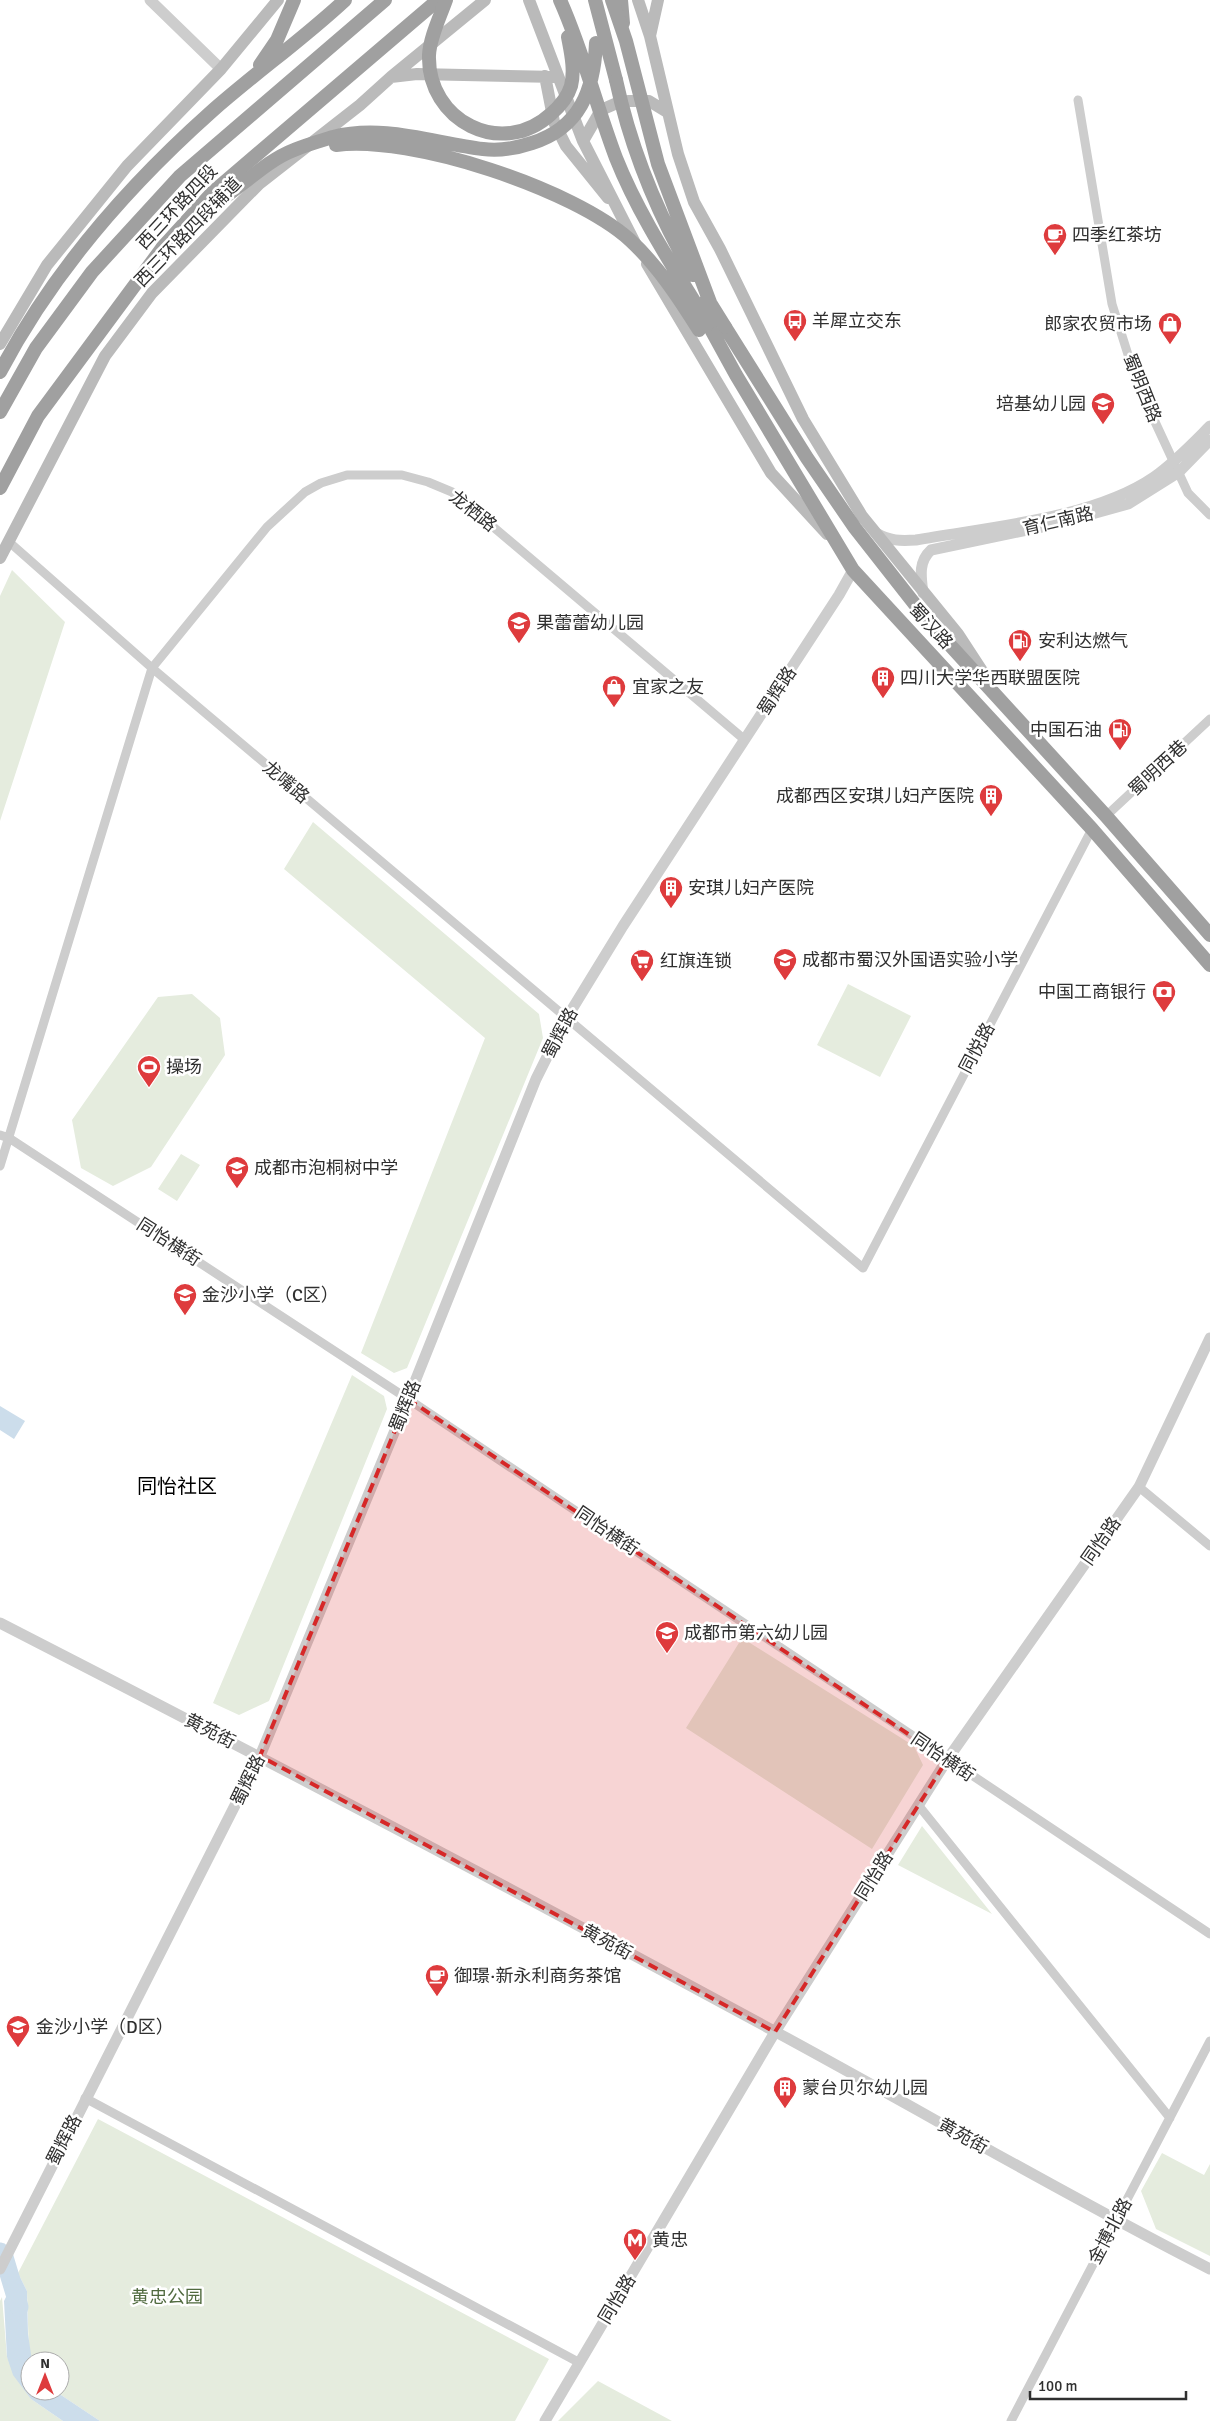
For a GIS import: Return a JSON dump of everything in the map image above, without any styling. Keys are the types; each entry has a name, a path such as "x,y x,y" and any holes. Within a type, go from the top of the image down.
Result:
{"highway":[{"path":"250,79 277,40 294,0"},
{"path":"0,372 15,344 75,256 103,221 168,155 250,79 314,29 345,0"},
{"name":"西三环路四段","path":"0,412 36,348 92,272 180,176 385,0"},
{"name":"西三环路四段","path":"0,488 38,416 120,302 163,247 214,192 438,0"},
{"path":"446,0 430,55 433,84 445,108 467,126 494,134 519,132 540,124 558,108 571,87 573,61 559,0"},
{"path":"559,0 572,28 617,159 704,327"},
{"path":"163,247 257,172 293,150 335,137 361,132 386,133 486,149 520,147 545,139 566,126 578,111 585,100 593,76 596,43 591,0"},
{"path":"595,0 623,112 652,198 673,241 711,305"},
{"path":"612,0 626,41 658,164 711,305"},
{"path":"621,0 626,41"},
{"path":"293,150 348,143 388,145 497,171 576,205 604,220 630,240 660,272 704,327"},
{"name":"蜀汉路","path":"711,305 807,458 855,528 928,621 1106,816 1210,936"},
{"name":"蜀汉路","path":"704,327 736,376 853,570 1092,829 1210,965"}],"main road":[{"path":"0,344 47,265 127,166 221,69 278,0"},
{"name":"西三环路四段辅道","path":"0,558 105,356 152,293 259,184 360,105 391,77 485,0"},
{"path":"529,0 551,76 603,177 616,209"},
{"path":"638,0 650,36 667,112 694,202 720,249 803,419 875,533 958,634 1004,705"},
{"path":"650,36 658,0"},
{"path":"391,77 417,74 551,76"},
{"path":"551,76 554,122 566,146 616,209 771,473 843,552"},
{"path":"584,141 601,110 617,103 649,101 667,112"}],"street":[{"path":"150,0 221,69"},
{"name":"蜀明西路","path":"1078,100 1112,304 1137,383 1188,493 1210,515"},
{"path":"875,533 886,539 898,542 916,540 1045,517 1126,493 1153,477 1176,467 1210,426"},
{"name":"育仁南路","path":"923,593 922,563 924,556 931,550 1056,524 1128,504 1210,440"},
{"name":"龙栖路","path":"152,668 267,527 305,492 321,482 347,476 402,476 428,482 460,497 745,740"},
{"name":"龙嘴路","path":"8,541 152,668 566,1020 863,1268"},
{"name":"蜀辉路","path":"0,2269 260,1756 408,1398 536,1079 566,1020 623,926 839,596 853,570"},
{"path":"0,1166 4,1136 152,668"},
{"name":"蜀明西巷","path":"1106,816 1210,719"},
{"name":"同悦路","path":"863,1268 1092,829"},
{"name":"同怡横街","path":"4,1136 408,1398 1210,1934"},
{"name":"同怡路","path":"545,2421 775,2032 947,1760 1139,1487 1210,1338"},
{"path":"1139,1487 1210,1546"},
{"name":"黄苑街","path":"0,1623 260,1756 775,2032 1115,2221 1210,2269"},
{"path":"919,1806 1170,2118"},
{"name":"金博北路","path":"1011,2421 1210,2042"},
{"path":"85,2098 580,2363"}],"highlighted area":[{"path":"408,1399 947,1760 775,2032 260,1756"}],"green space":[{"path":"12,570 65,622 0,821 0,596"},
{"path":"313,822 539,1014 543,1038 407,1368 394,1373 361,1353 485,1038 284,869"},
{"path":"848,984 911,1016 880,1077 817,1045"},
{"name":"操场","path":"192,994 220,1018 225,1055 151,1167 113,1186 81,1168 72,1120 158,997"},
{"path":"181,1154 200,1165 177,1201 158,1189"},
{"path":"352,1375 384,1396 387,1409 269,1701 239,1715 213,1703"},
{"path":"742,1638 914,1746 923,1765 872,1849 686,1728"},
{"path":"922,1826 992,1914 898,1865"},
{"name":"黄忠公园","path":"98,2119 549,2359 515,2421 100,2421 70,2401 70,2351 29,2351 27,2291 18,2273"},
{"path":"1162,2153 1204,2175 1210,2164 1210,2256 1156,2229 1141,2191"},
{"path":"2,2297 7,2357 20,2380 20,2401 34,2401 63,2421 0,2421 0,2301"},
{"path":"598,2381 672,2421 558,2421"}],"water":[{"path":"0,1406 25,1421 14,1439 0,1430"},
{"path":"18,2273 27,2291 28,2334 31,2351 20,2351 20,2384 13,2375 7,2357 4,2301"},
{"path":"34,2401 70,2401 100,2421 63,2421"}],"waterway":[{"path":"0,2252 4,2257 19,2307"}],"place":[{"name":"四季红茶坊","path":"1055,256"},
{"name":"羊犀立交东","path":"795,342"},
{"name":"郎家农贸市场","path":"1170,345"},
{"name":"培基幼儿园","path":"1103,425"},
{"name":"果蕾蕾幼儿园","path":"519,644"},
{"name":"安利达燃气","path":"1020,662"},
{"name":"四川大学华西联盟医院","path":"883,699"},
{"name":"宜家之友","path":"614,708"},
{"name":"中国石油","path":"1120,751"},
{"name":"成都西区安琪儿妇产医院","path":"991,817"},
{"name":"安琪儿妇产医院","path":"671,909"},
{"name":"成都市蜀汉外国语实验小学","path":"785,981"},
{"name":"红旗连锁","path":"642,982"},
{"name":"中国工商银行","path":"1164,1013"},
{"name":"操场","path":"149,1088"},
{"name":"成都市泡桐树中学","path":"237,1189"},
{"name":"金沙小学（C区）","path":"185,1316"},
{"name":"成都市第六幼儿园","path":"667,1654"},
{"name":"御璟·新永利商务茶馆","path":"437,1997"},
{"name":"金沙小学（D区）","path":"18,2048"},
{"name":"蒙台贝尔幼儿园","path":"785,2109"},
{"name":"黄忠","path":"635,2261"}],"district":[{"name":"同怡社区","path":"177,1486"}]}
